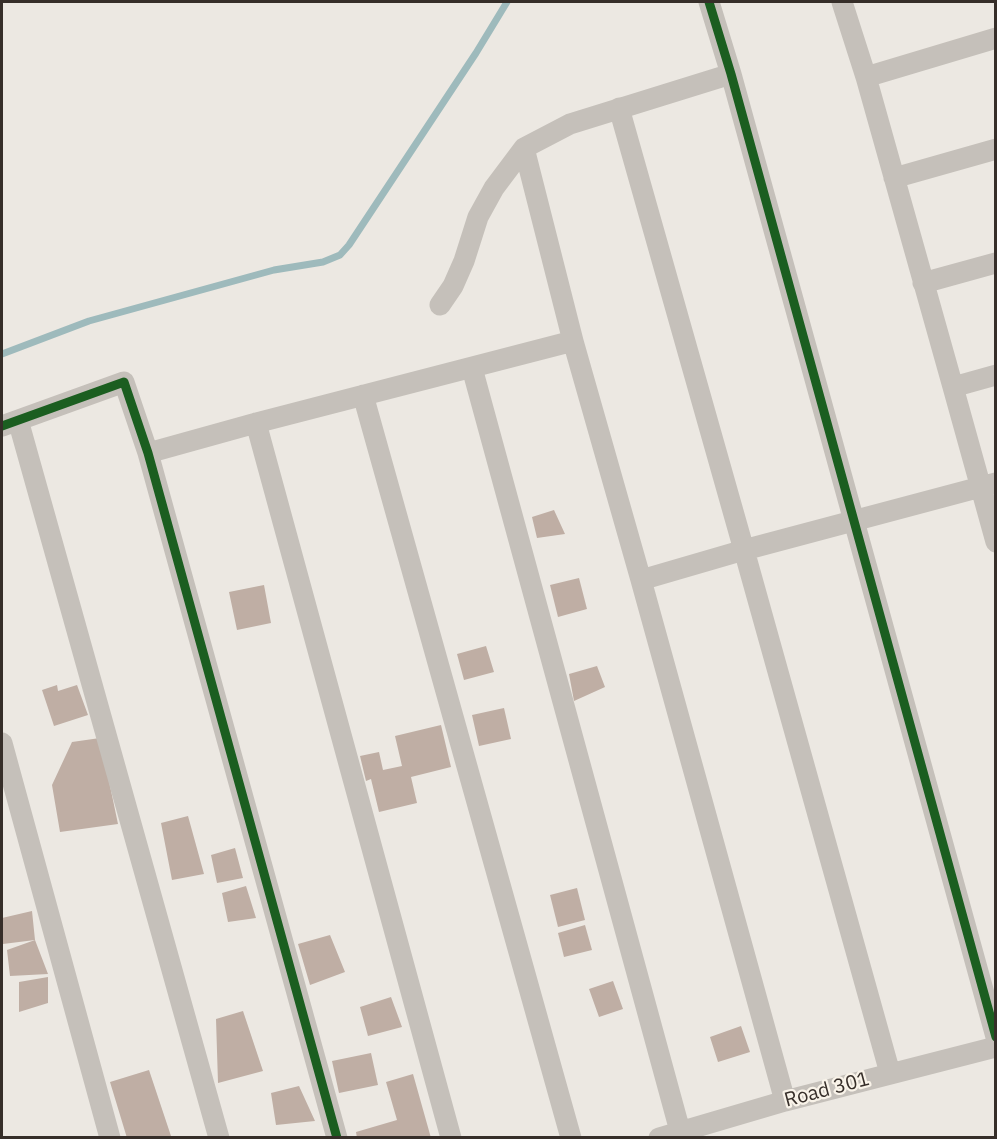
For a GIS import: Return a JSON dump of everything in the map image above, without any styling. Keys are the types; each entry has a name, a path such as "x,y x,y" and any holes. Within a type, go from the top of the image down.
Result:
{"street":[{"path":"710,2 996,1037"},
{"path":"842,2 866,77 953,387 988,485 996,542"},
{"path":"866,77 996,38"},
{"path":"440,305 453,286 464,261 478,217 494,188 524,148 570,124 731,74"},
{"path":"619,108 890,1074"},
{"path":"524,148 573,341 785,1101"},
{"path":"894,178 996,149"},
{"path":"923,283 996,263"},
{"path":"148,453 573,341"},
{"path":"472,368 680,1131"},
{"path":"953,387 996,375"},
{"path":"219,1137 10,423 124,382 148,453 337,1137"},
{"path":"363,395 571,1137"},
{"path":"256,423 451,1137"},
{"path":"641,580 988,485"},
{"path":"2,743 110,1137"},
{"name":"Road 301","path":"659,1137 785,1101 996,1047"}],"building":[{"path":"554,510 565,534 537,538 532,517"},
{"path":"579,578 587,609 558,617 550,585"},
{"path":"264,585 271,623 237,630 229,592"},
{"path":"486,646 494,672 464,680 457,654"},
{"path":"597,666 605,687 574,701 569,674"},
{"path":"57,685 58,691 77,685 88,715 54,726 42,690"},
{"path":"504,708 511,739 479,746 472,715"},
{"path":"441,725 451,767 411,777 417,803 379,812 371,779 366,781 360,756 379,752 383,770 402,766 395,736"},
{"path":"100,738 118,824 60,832 52,785 72,742"},
{"path":"188,816 204,874 172,880 161,823"},
{"path":"235,848 243,878 217,883 211,855"},
{"path":"246,886 256,918 228,922 222,893"},
{"path":"577,888 585,920 558,927 550,895"},
{"path":"32,911 35,940 3,944 2,918"},
{"path":"585,925 592,950 564,957 558,933"},
{"path":"330,935 345,972 310,985 298,944"},
{"path":"35,940 48,974 10,976 7,950"},
{"path":"48,977 48,1003 19,1012 19,982"},
{"path":"613,981 623,1009 599,1017 589,989"},
{"path":"391,997 402,1027 368,1036 360,1007"},
{"path":"243,1011 263,1071 218,1083 216,1019"},
{"path":"741,1026 750,1052 718,1062 710,1037"},
{"path":"371,1053 378,1085 339,1093 332,1061"},
{"path":"149,1070 171,1136 127,1138 110,1082"},
{"path":"413,1074 431,1138 357,1138 356,1132 397,1120 386,1082"},
{"path":"299,1086 315,1121 276,1125 271,1093"}],"waterway":[{"path":"2,354 89,321 274,270 323,262 340,255 349,245 476,53 507,2"}],"cycle path":[{"path":"709,2 731,74 996,1037"},
{"path":"2,426 124,382 148,453 337,1138"}]}
